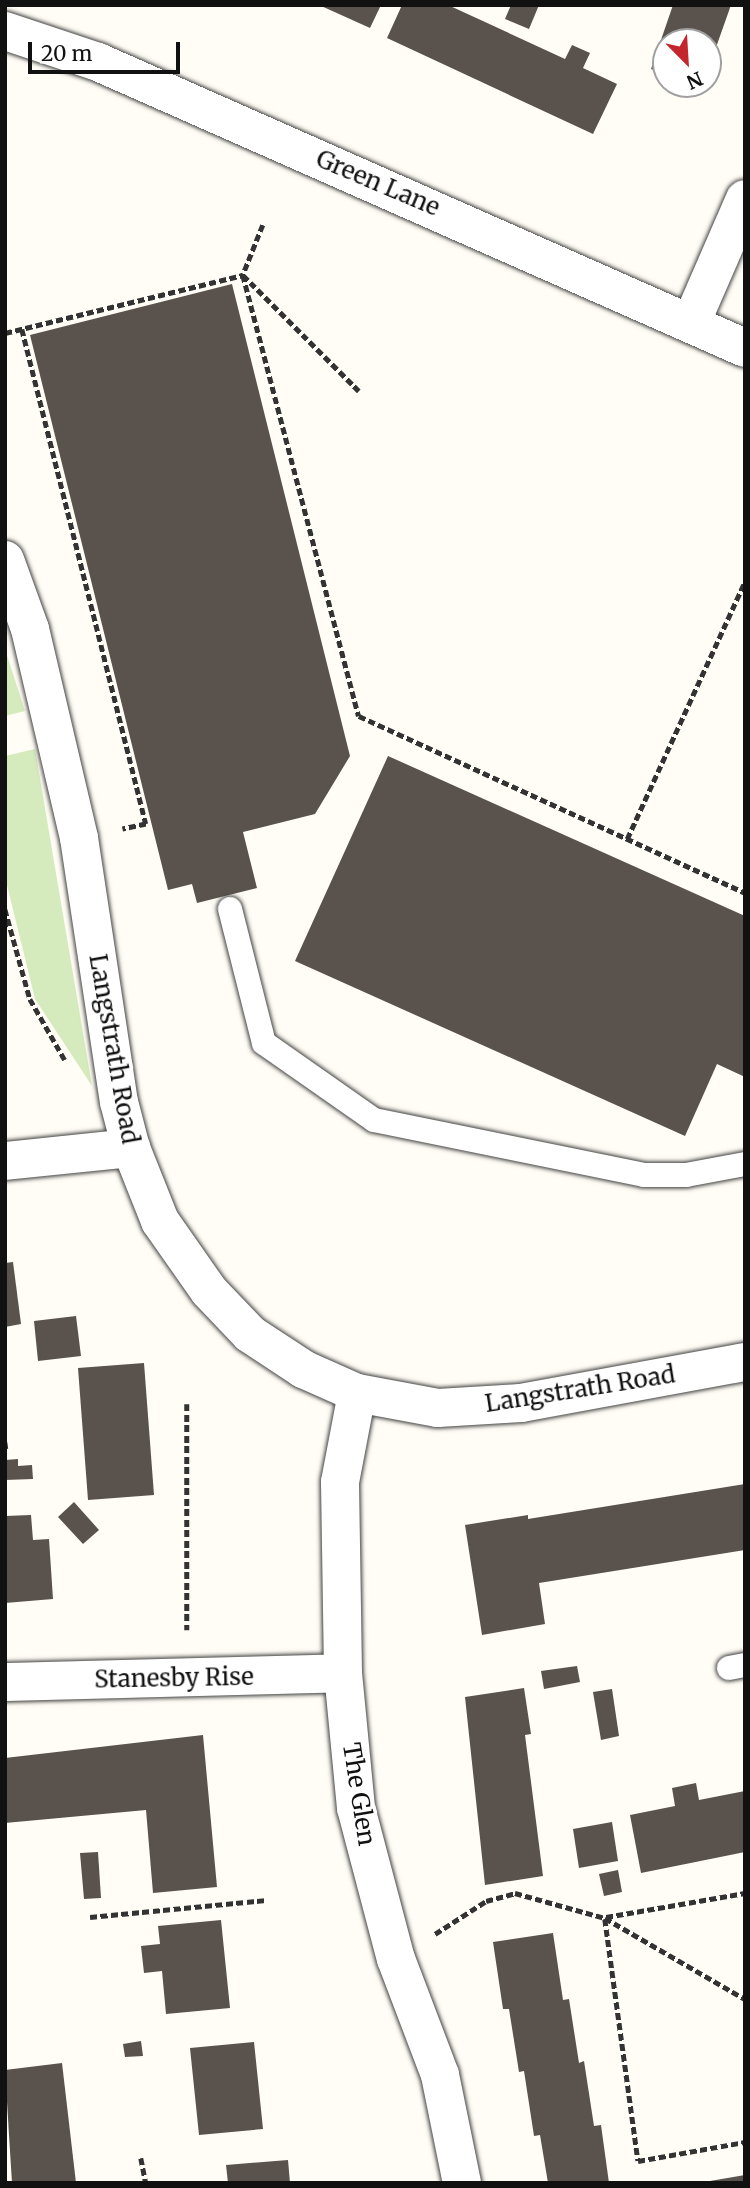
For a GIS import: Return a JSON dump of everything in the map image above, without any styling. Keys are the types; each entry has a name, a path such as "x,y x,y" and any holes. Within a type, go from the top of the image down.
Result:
{"street":[{"name":"Green Lane","path":"5,31 98,62 745,348"},
{"path":"691,323 745,199"},
{"name":"Langstrath Road","path":"5,559 30,629 79,838 119,1102 131,1148 160,1221 209,1291 250,1334 303,1369 356,1393 438,1408 521,1403 745,1362"},
{"path":"5,1161 131,1148"},
{"name":"The Glen","path":"356,1393 340,1482 343,1674 356,1808 396,1959 440,2075 462,2183"},
{"name":"Stanesby Rise","path":"5,1682 343,1674"}],"lane":[{"path":"230,909 264,1043 374,1120 644,1175 686,1175 745,1164"}],"path":[{"path":"263,225 243,275 359,716 745,893"},
{"path":"5,333 243,275"},
{"path":"243,275 359,391"},
{"path":"22,329 146,824 128,828"},
{"path":"627,839 745,581"},
{"path":"5,909 30,999 70,1069"},
{"path":"187,1404 187,1645"},
{"path":"5,1443 6,1449"},
{"path":"396,1959 486,1901 515,1893 605,1918 745,1999"},
{"path":"605,1918 745,1893"},
{"path":"90,1917 265,1900"},
{"path":"605,1918 638,2161 745,2142"},
{"path":"141,2158 146,2183"}],"green space":[{"path":"5,649 25,711 5,716"},
{"path":"35,749 92,1086 35,999 5,877 5,756"}],"building":[{"path":"319,5 381,5 370,28"},
{"path":"402,5 448,5 565,59 572,45 590,53 583,68 617,84 593,134 387,38"},
{"path":"511,5 539,5 529,29 505,19"},
{"path":"673,5 731,5 722,30 722,28 665,28"},
{"path":"232,284 350,756 315,814 243,832 257,888 197,903 192,884 168,890 30,335"},
{"path":"388,756 745,916 745,1077 717,1064 685,1136 295,961"},
{"path":"13,1262 21,1324 5,1327 5,1263"},
{"path":"76,1316 81,1356 38,1361 34,1321"},
{"path":"144,1363 154,1495 88,1500 78,1368"},
{"path":"18,1459 18,1466 32,1465 33,1479 5,1480 5,1460"},
{"path":"745,1484 745,1550 539,1583 545,1624 482,1635 465,1525 528,1515 528,1519"},
{"path":"74,1502 99,1530 83,1544 58,1517"},
{"path":"31,1515 33,1540 49,1539 53,1599 5,1603 5,1516"},
{"path":"577,1666 580,1682 544,1689 541,1671"},
{"path":"524,1688 531,1734 525,1735 543,1876 485,1885 465,1697"},
{"path":"612,1689 619,1736 601,1740 593,1692"},
{"path":"203,1735 217,1887 153,1893 146,1810 5,1823 5,1758"},
{"path":"696,1783 699,1800 745,1791 745,1852 641,1873 630,1815 675,1806 672,1788"},
{"path":"612,1822 618,1861 579,1868 573,1829"},
{"path":"98,1852 101,1898 84,1899 80,1853"},
{"path":"618,1870 622,1892 604,1896 599,1874"},
{"path":"221,1920 230,2008 166,2014 162,1971 144,1973 141,1946 160,1944 158,1926"},
{"path":"553,1933 563,2000 569,1999 579,2063 584,2061 594,2126 601,2125 609,2183 548,2183 540,2135 534,2136 524,2071 519,2072 509,2009 503,2009 493,1942"},
{"path":"141,2041 143,2056 125,2057 123,2044"},
{"path":"254,2042 263,2129 199,2135 190,2048"},
{"path":"62,2063 76,2183 12,2183 5,2070"},
{"path":"288,2160 290,2183 228,2183 226,2165"},
{"path":"745,2175 745,2183 710,2183 710,2181"}]}
